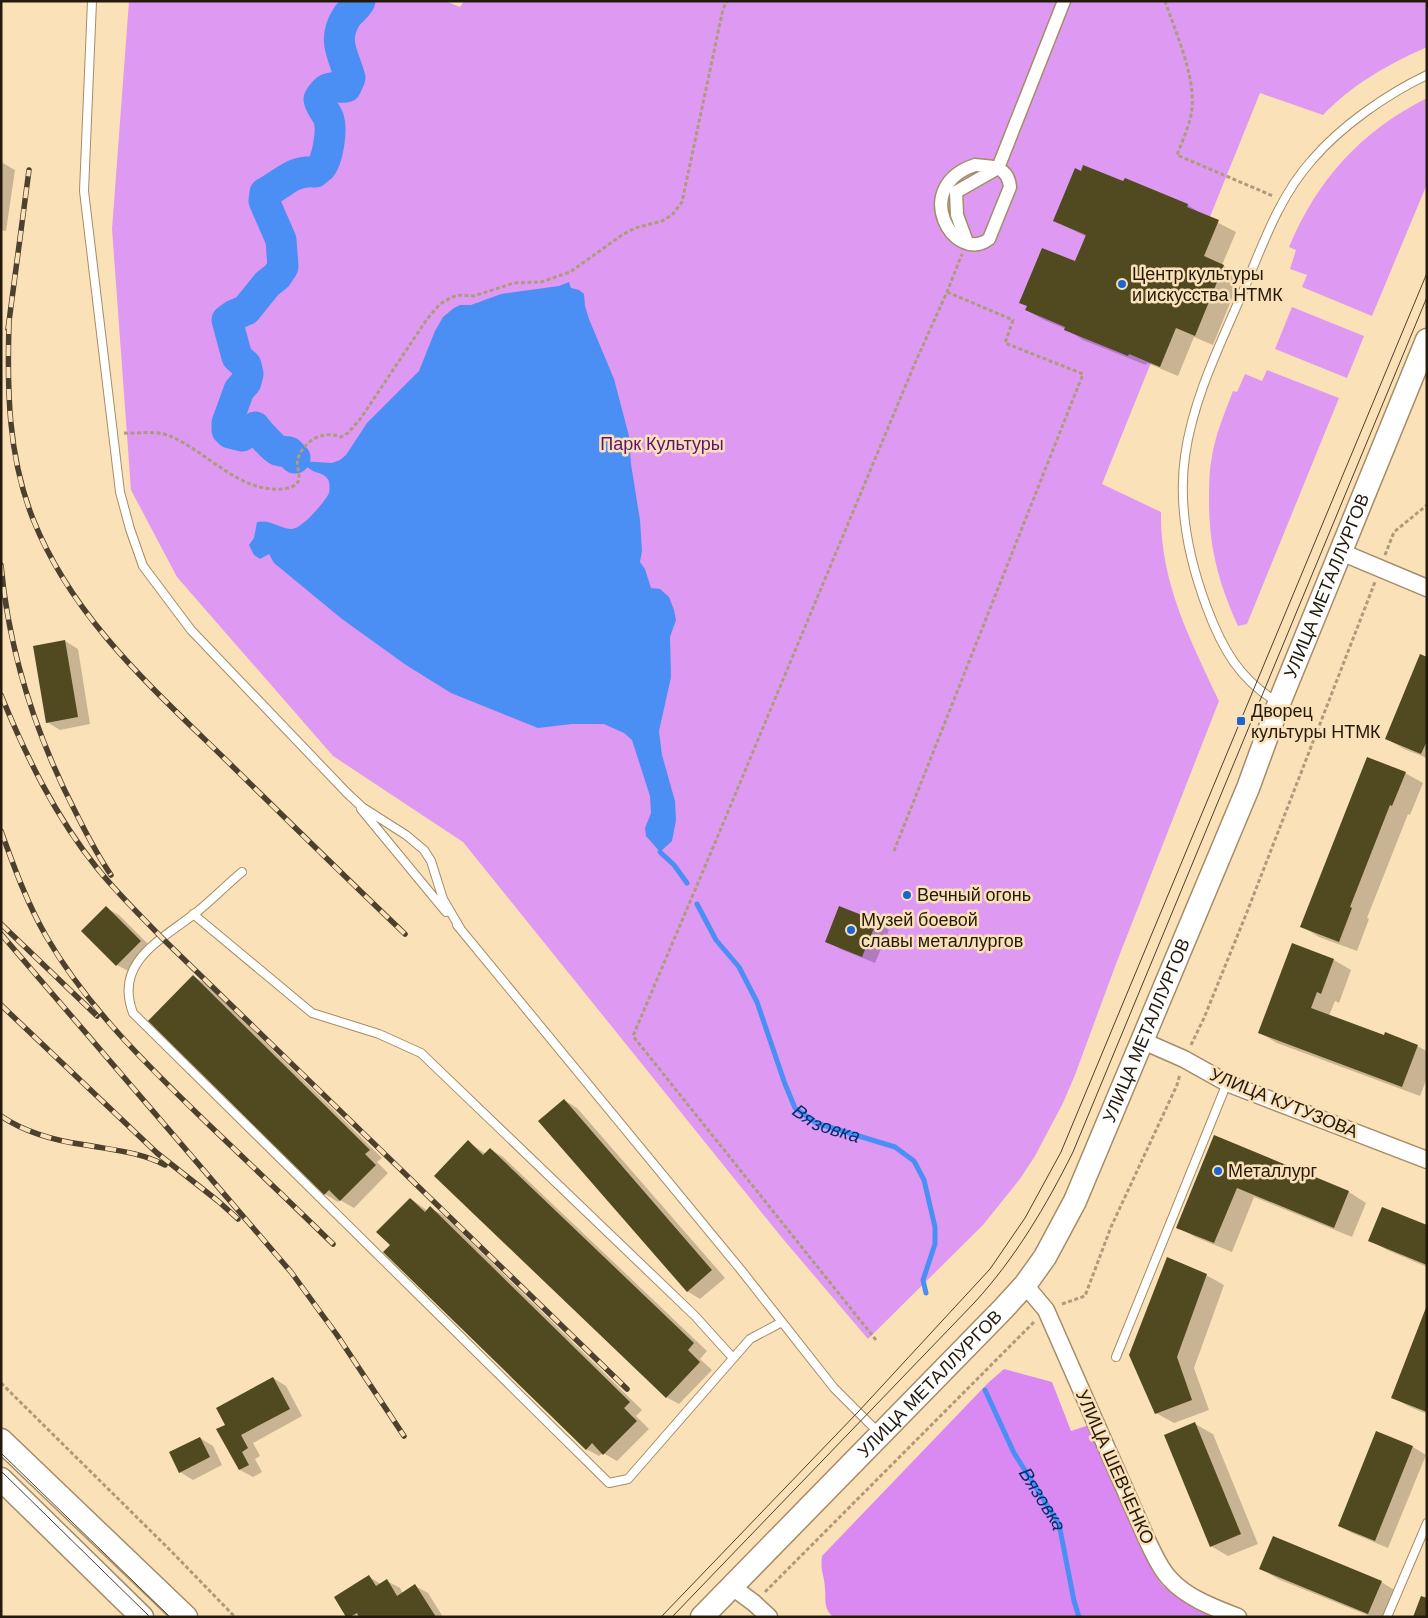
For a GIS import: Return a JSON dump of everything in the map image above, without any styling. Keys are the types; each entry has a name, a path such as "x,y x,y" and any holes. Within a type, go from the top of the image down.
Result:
{"main road":[{"name":"УЛИЦА МЕТАЛЛУРГОВ","path":"702,1617 997,1315 1025,1285 1049,1250 1075,1201 1143,1041 1248,788 1279,703 1427,340"},
{"path":"1,1440 186,1617"},
{"path":"1,1480 142,1617"}],"street":[{"path":"998,168 1064,1"},
{"path":"975,165 998,168 1006,172 1010,187 989,239 984,243 966,242 957,238 948,228 942,216 941,202 944,189 962,169 975,165"},
{"path":"1341,552 1427,588"},
{"name":"УЛИЦА КУТУЗОВА","path":"1143,1041 1184,1059 1227,1083 1427,1160"},
{"name":"УЛИЦА ШЕВЧЕНКО","path":"1025,1285 1046,1310 1148,1542 1162,1568 1170,1579 1186,1593 1238,1617"},
{"path":"731,1586 769,1617"}],"lane":[{"path":"92,1 84,191 120,492 143,566 191,630 347,792 362,807 406,835 424,850 431,861 443,898 460,928"},
{"path":"1279,703 1254,688 1244,677 1223,645 1204,600 1189,544 1183,483 1185,457 1197,404 1283,200 1312,160 1326,145 1377,104 1427,75"},
{"path":"347,792 741,1270 834,1388 880,1434"},
{"path":"242,872 194,914 162,938 134,966 127,989 128,1001 133,1013 609,1483 628,1479 750,1339 782,1322"},
{"path":"194,914 312,1013 379,1034 421,1053 695,1316 733,1358"},
{"path":"1116,1357 1227,1083"},
{"path":"1387,1617 1427,1523"}],"path":[{"path":"113,432 169,435 246,482 266,489 282,489 296,483 300,478 298,461 302,450 316,437 324,434 333,434 341,437 348,433 361,418 427,319 440,304 452,297 461,295 474,296 514,283 541,282 555,278 570,272 634,228 662,221 672,215 682,202 723,9 727,1"},
{"path":"1166,1 1184,59 1192,97 1190,119 1177,155 1283,200"},
{"path":"876,1340 633,1036 914,363 948,292 966,242"},
{"path":"894,851 1083,374 1005,344 1013,320 948,292"},
{"path":"1,1383 235,1617"}],"green space":[{"name":"Парк Культуры","path":"129,1 445,1 460,7 464,1 1427,1 1427,47 1371,76 1346,94 1323,115 1260,93 1102,484 1161,512 1162,538 1171,587 1188,633 1219,701 1116,964 1075,1075 1063,1103 1035,1156 1020,1179 983,1225 868,1339 783,1239 463,842 333,756 177,577 131,490 112,229"},
{"path":"1427,98 1427,184 1372,316 1302,287 1307,275 1290,269 1296,250 1289,247 1313,200 1344,160 1362,142 1403,111"},
{"path":"1292,307 1364,336 1347,378 1275,349"},
{"path":"1267,370 1339,398 1247,624 1238,626 1220,580 1213,550 1209,518 1210,467 1218,431 1233,391 1237,392 1245,374 1262,381"}],"shaded area":[{"path":"1004,1369 1052,1382 1071,1431 1089,1425 1153,1572 1162,1585 1176,1596 1216,1617 834,1617 830,1614 826,1604 825,1583 821,1565 822,1556 988,1383"}],"water":[{"path":"569,282 571,288 579,290 584,294 589,319 614,379 629,436 631,464 640,520 642,551 640,562 645,569 651,588 660,589 669,597 676,620 670,637 671,677 659,731 662,755 675,801 676,820 672,841 660,852 646,836 645,828 651,813 650,796 632,740 624,733 604,724 572,724 538,728 451,693 406,665 342,619 274,563 269,554 260,559 254,555 249,545 254,538 257,522 262,521 291,529 301,525 318,509 329,493 329,481 324,475 308,468 301,461 332,463 346,455 367,423 419,371 435,331 443,317 460,305 471,305 501,294 559,286"}],"building":[{"name":"Центр культуры и искусства НТМК","path":"1083,165 1123,181 1125,178 1188,204 1187,207 1219,220 1204,256 1224,265 1195,336 1176,328 1160,367 1064,330 1065,327 1025,310 1027,306 1019,303 1042,248 1075,261 1086,235 1053,221 1075,168 1081,171"},
{"path":"65,640 78,717 46,723 33,646"},
{"path":"1420,654 1427,657 1427,741 1421,754 1385,739"},
{"path":"1367,757 1406,772 1392,806 1390,805 1350,907 1352,908 1339,942 1300,927"},
{"path":"106,906 141,941 116,966 81,931"},
{"path":"839,906 877,921 862,957 825,942"},
{"path":"1292,943 1334,959 1321,994 1317,992 1311,1008 1384,1035 1385,1032 1418,1045 1402,1087 1258,1033"},
{"path":"193,975 370,1150 365,1154 376,1165 340,1201 329,1190 324,1195 148,1021"},
{"path":"564,1099 712,1270 687,1292 538,1121"},
{"path":"1214,1135 1349,1191 1334,1228 1237,1188 1214,1243 1176,1228"},
{"path":"468,1140 483,1155 490,1148 694,1343 688,1350 700,1362 666,1398 434,1176"},
{"path":"410,1198 425,1212 430,1206 630,1402 624,1408 637,1421 603,1455 592,1443 586,1450 383,1252 390,1245 376,1232"},
{"path":"1382,1207 1427,1225 1427,1265 1368,1241"},
{"path":"1167,1257 1207,1274 1177,1357 1192,1400 1155,1414 1129,1355"},
{"path":"1427,1305 1427,1412 1391,1398"},
{"path":"273,1377 290,1409 241,1435 248,1448 242,1452 249,1465 239,1470 216,1429 225,1425 216,1408"},
{"path":"1195,1422 1241,1534 1210,1547 1164,1435"},
{"path":"1376,1431 1413,1446 1375,1541 1338,1526"},
{"path":"200,1437 210,1457 179,1473 169,1452"},
{"path":"1273,1536 1382,1581 1368,1614 1259,1569"},
{"path":"369,1575 376,1586 387,1579 397,1596 415,1584 436,1617 359,1617 357,1613 346,1617 334,1597"},
{"path":"1421,1596 1427,1598 1427,1617 1413,1617"}],"waterway":[{"name":"Вязовка","path":"295,458 289,452 275,449 255,427 242,436 230,433 227,430 227,423 239,390 246,382 248,374 246,365 237,357 227,320 246,310 283,267 281,240 264,201 265,193 295,175 315,172 321,167 326,158 330,125 319,99 327,89 346,87 350,78 340,48 340,33 347,16 360,1"},
{"name":"Вязовка","path":"660,852 674,865 687,883"},
{"name":"Вязовка","path":"697,904 716,940 739,967 757,1002 795,1108 816,1123 895,1147 914,1161 924,1180 935,1227 935,1244 923,1280 926,1293"},
{"name":"Вязовка","path":"985,1390 1014,1453 1059,1524 1074,1601 1079,1617"}],"tram line":[{"path":"661,1617 858,1412 990,1269 1025,1218 1061,1152 1427,273"},
{"path":"672,1617 975,1302 1017,1249 1052,1192 1073,1152 1427,297"},
{"path":"1,1453 170,1617"},
{"path":"1,1471 150,1617"}],"railway":[{"path":"8,329 29,170"},
{"path":"9,323 9,398 18,471 33,519 49,554 69,588 91,619 141,677 405,934"},
{"path":"1,565 10,630 37,724 62,785 89,838 111,875"},
{"path":"1,695 31,763 55,806 82,848 112,886 162,938 627,1389"},
{"path":"1,831 21,885 46,936 62,962 99,1011 163,1080 333,1244"},
{"path":"1,924 97,1016"},
{"path":"1,934 291,1272 337,1335 404,1436"},
{"path":"1,1005 157,1153 238,1219"},
{"path":"1,1116 21,1127 42,1135 64,1141 136,1154 165,1165"}],"place":[{"name":"Центр культуры и искусства НТМК","path":"1122,284"},
{"name":"Дворец культуры НТМК","path":"1241,721"},
{"name":"Вечный огонь","path":"907,895"},
{"name":"Музей боевой славы металлургов","path":"851,930"},
{"name":"Металлург","path":"1218,1171"}]}
